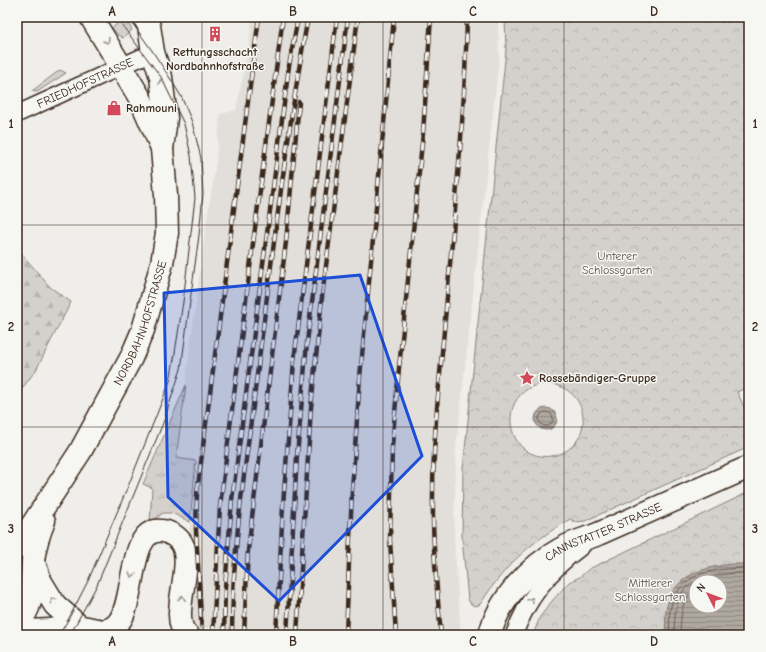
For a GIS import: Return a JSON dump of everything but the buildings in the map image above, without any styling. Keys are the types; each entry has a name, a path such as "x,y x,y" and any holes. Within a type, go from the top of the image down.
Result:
{"street":[{"name":"NORDBAHNHOFSTRASSE","path":"91,17 140,98 162,149"},
{"name":"NORDBAHNHOFSTRASSE","path":"25,555 60,483 80,452 110,398 143,330 162,263 167,233 166,195 162,149 166,118 161,77 149,26 144,17"},
{"name":"FRIEDHOFSTRASSE","path":"17,113 154,52"},
{"name":"CANNSTATTER STRASSE","path":"490,635 498,616 516,586 545,559 561,549 749,467"},
{"path":"17,630 51,632 80,627 102,631 115,626 119,622 126,608 130,581 144,538 150,532 164,530 179,539 185,551 180,616 182,631 187,635"},
{"path":"514,635 530,601 547,578 575,551 598,534"},
{"path":"17,626 24,616 31,601 33,582 25,555"},
{"path":"25,555 55,605 80,627"}],"highlighted area":[{"path":"360,275 422,456 279,601 168,497 164,293"}],"shaded area":[{"path":"252,17 498,17 499,58 456,449 454,539 461,635 315,635 193,627 190,522 196,461 176,458 205,232 216,162 220,114 236,110 249,47"}],"green space":[{"path":"111,17 135,17 136,20 129,25 132,30 123,38 112,28 117,24"},
{"name":"Unterer Schlossgarten","path":"505,17 749,17 749,386 737,392 749,417 749,447 585,521 575,522 570,519 520,555 490,589 481,603 474,606 468,599 462,538 463,469 506,50","holes":["546,383 562,387 574,396 581,406 583,419 581,431 576,442 566,451 552,456 536,455 523,448 515,438 511,424 512,411 518,398 529,388"]},
{"path":"60,70 66,73 37,92 32,91"},
{"path":"20,252 50,287 71,302 36,370 17,395 17,265"},
{"path":"186,385 176,458 196,461 190,522 172,513 163,513 150,523 152,488 143,484"},
{"name":"Mittlerer Schlossgarten","path":"749,492 749,635 533,635 540,617 552,601 569,582 580,577 589,569"}],"water":[{"path":"546,408 554,411 557,419 554,427 546,430 538,427 535,419 538,411"},
{"path":"730,564 749,564 749,635 665,635 666,610 670,598 675,589 688,577 688,614 728,614 728,574 694,574 708,568"}],"tram line":[{"path":"59,635 88,581 170,381 183,302 195,198 191,156 184,124 161,77 116,17"},
{"path":"70,635 97,585 163,423 181,369 203,194 201,158 192,122 181,96 153,52 128,17"}],"railway":[{"path":"202,635 196,530 197,493 259,17"},
{"path":"213,635 220,506 283,17"},
{"path":"224,635 225,588 232,500 289,66 298,17"},
{"path":"232,635 237,534 245,467 293,104 308,17"},
{"path":"276,635 283,506 294,361 337,17"},
{"path":"287,635 297,456 307,342 348,17"},
{"path":"297,635 311,408 322,297 358,17"},
{"path":"346,635 352,490 360,377 394,17"},
{"path":"396,635 390,540 392,446 423,133 431,17"},
{"path":"441,635 433,530 434,454 464,96 467,17"},
{"path":"244,635 248,550 286,242 299,102"}],"place":[{"name":"Rettungsschacht Nordbahnhofstraße","path":"215,34"},
{"name":"Rahmouni","path":"114,108"},
{"name":"Rossebändiger-Gruppe","path":"527,378"}]}
